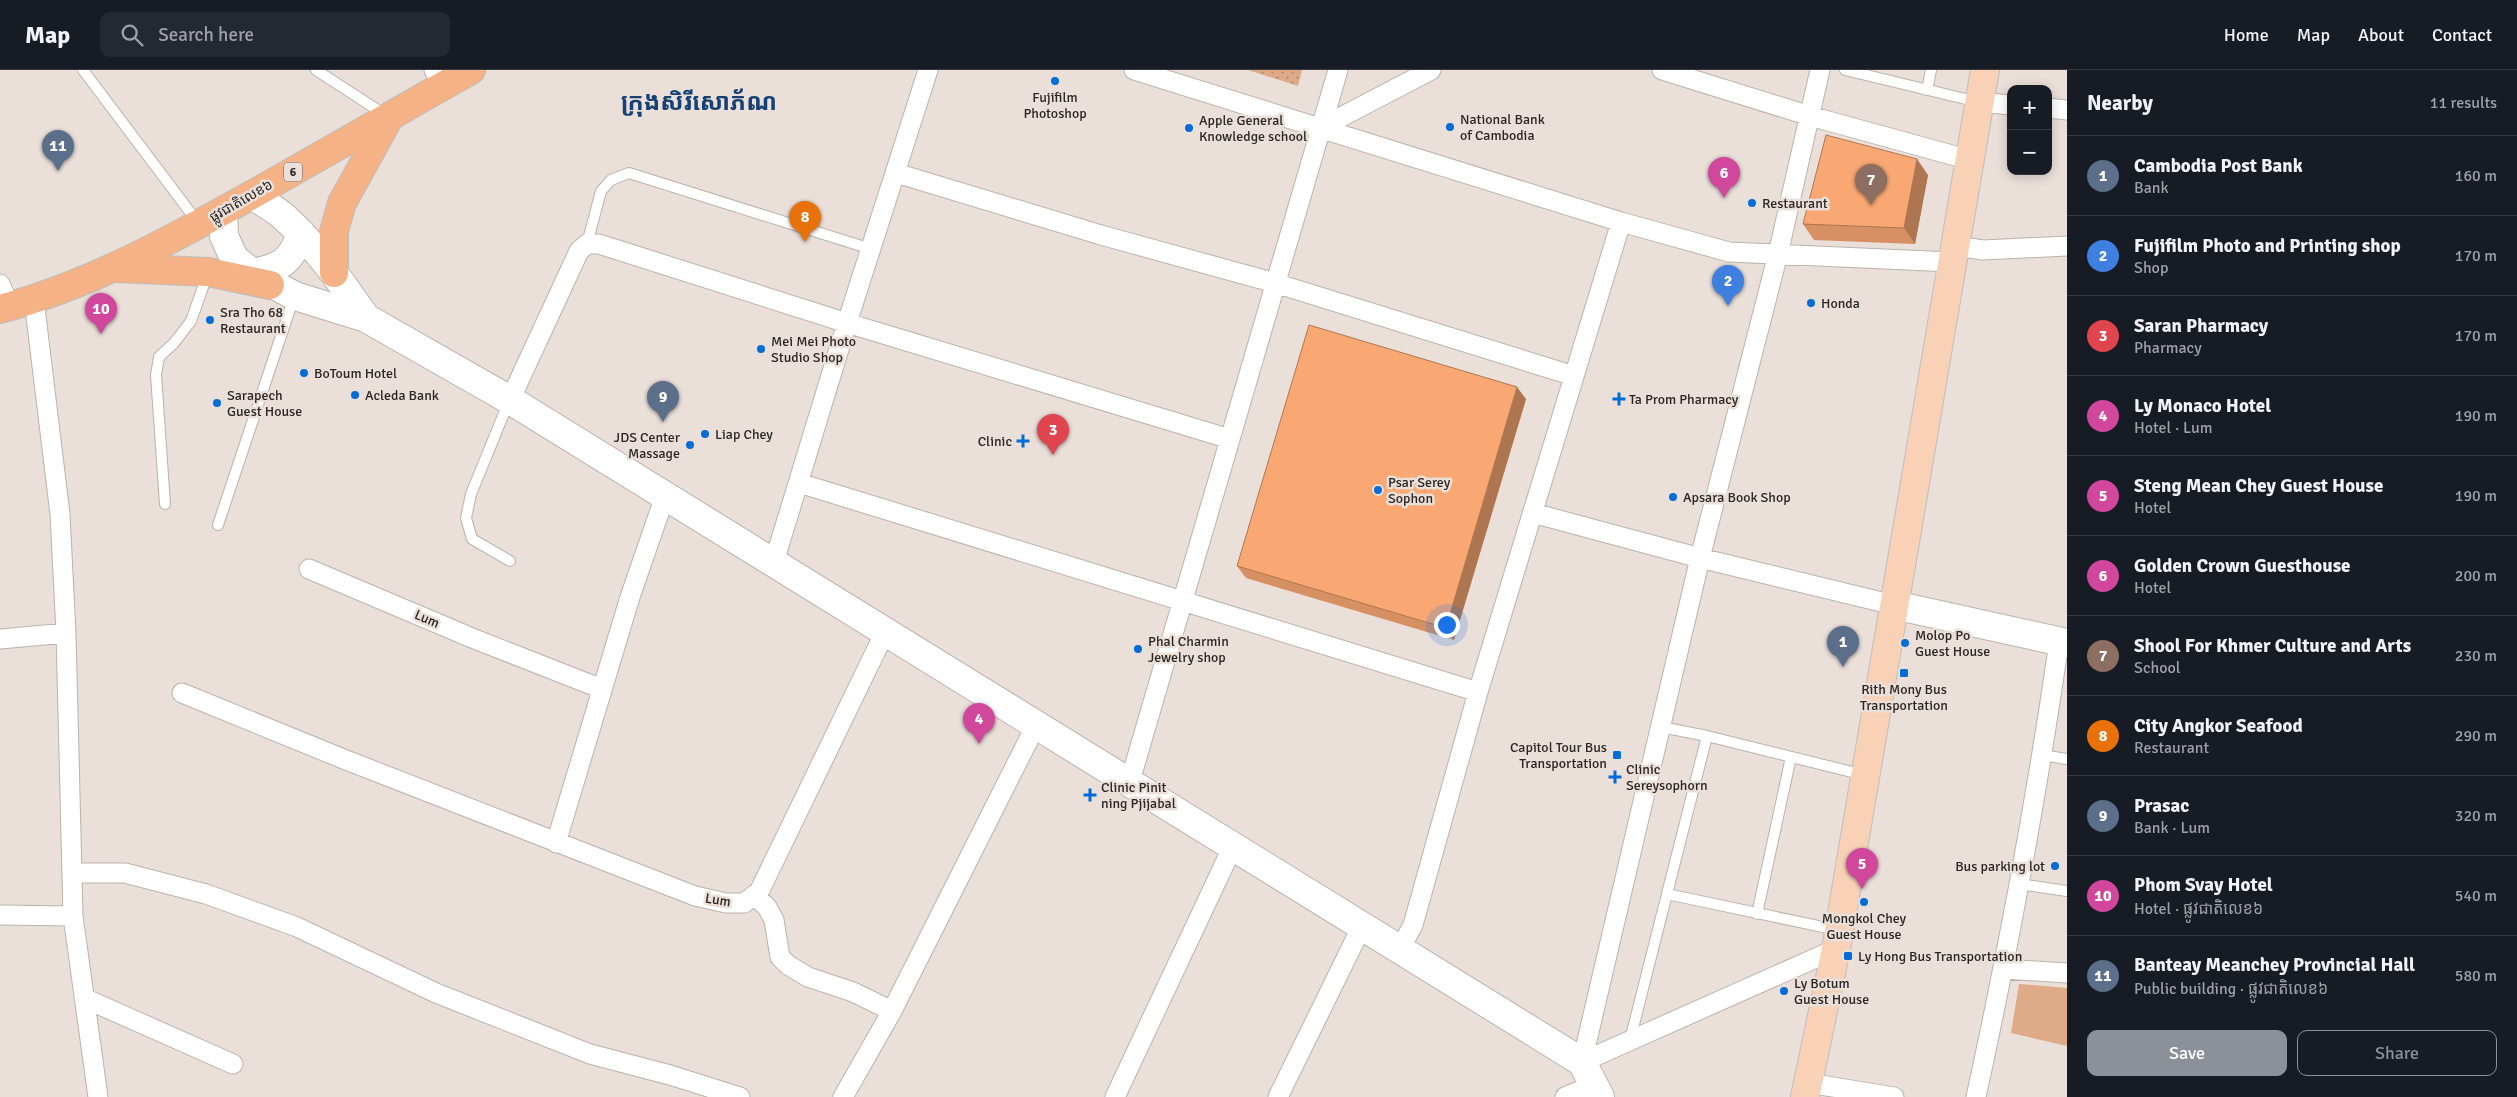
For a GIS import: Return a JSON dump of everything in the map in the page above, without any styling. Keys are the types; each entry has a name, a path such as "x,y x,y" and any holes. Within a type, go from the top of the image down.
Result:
{"highway":[{"name":"ផ្លូវជាតិលេខ៦","path":"11,300 112,268 200,225 389,118 439,78 471,70"},
{"path":"334,273 334,231 342,203 389,118"},
{"path":"112,268 208,272 272,285"}],"main road":[{"path":"1806,1090 1837,940 1985,70"},
{"path":"252,195 282,215 301,233 334,273 366,318"},
{"path":"223,212 224,236 234,258 272,285 366,318 510,400 1400,949 1593,1081"},
{"path":"272,285 269,270 288,260 295,251 301,233"},
{"path":"1894,605 2063,643"}],"street":[{"path":"774,562 847,323 928,70"},
{"path":"1134,70 1322,127 1621,222 1729,252 1778,254 1954,254 1983,250 2067,246"},
{"path":"1130,782 1338,70"},
{"path":"1322,127 1431,70"},
{"path":"1662,70 1810,116 1970,160"},
{"path":"1593,1081 1661,727 1700,558 1778,254 1820,70"},
{"path":"1979,102 2007,105"},
{"path":"2052,108 2067,110"},
{"path":"896,173 1102,235 1276,283 1574,376"},
{"path":"1400,949 1413,925 1478,692 1621,222"},
{"path":"510,400 579,251 587,244 599,244 847,323 1230,439"},
{"path":"11,300 60,514 66,634 73,916 98,1097"},
{"path":"799,483 1478,692"},
{"path":"556,843 630,597 665,496"},
{"path":"1533,513 1700,558 1894,605"},
{"name":"Lum","path":"309,568 482,641 602,688"},
{"path":"885,632 763,884 754,895 766,906 774,920 778,952 788,965 808,977 852,992 892,1011"},
{"path":"0,640 66,634"},
{"path":"1976,1097 2004,969 2063,643"},
{"name":"Lum","path":"182,693 556,843 695,896 726,903 744,903 754,895"},
{"path":"843,1097 892,1011 1036,725"},
{"path":"1115,1097 1233,846"},
{"path":"72,873 125,872 206,894 297,927 436,993 590,1054 670,1075 740,1097"},
{"path":"0,916 73,916"},
{"path":"1278,1097 1362,926"},
{"path":"1565,1097 1593,1081 1630,1040 1837,940"},
{"path":"2004,969 2067,973"},
{"path":"84,998 232,1064"},
{"path":"1806,1090 1894,1097"}],"lane":[{"path":"83,70 200,225"},
{"path":"316,70 389,118"},
{"path":"1847,70 1979,102"},
{"path":"1927,90 1931,70"},
{"path":"587,244 601,191 611,180 629,173 872,249"},
{"path":"166,504 156,375 160,357 191,321 208,272"},
{"path":"218,525 272,285"},
{"path":"510,400 471,494 466,518 472,539 510,561"},
{"path":"1661,727 1707,736 1865,775"},
{"path":"1630,1040 1707,736"},
{"path":"2042,755 2067,759"},
{"path":"1758,914 1791,757"},
{"path":"2019,884 2067,891"},
{"path":"1667,894 1758,914 1837,940"}],"shaded area":[{"path":"1248,70 1302,70 1298,86"},
{"path":"2019,984 2067,988 2067,1046 2011,1033"}],"building":[{"path":"1826,135 1917,159 1904,228 1803,224"},
{"path":"1309,325 1517,387 1446,628 1237,566"}],"place":[{"name":"Fujifilm Photoshop","path":"1055,81"},
{"name":"National Bank of Cambodia","path":"1450,127"},
{"name":"Apple General Knowledge school","path":"1189,128"},
{"name":"Banteay Meanchey Provincial Hall","path":"58,171"},
{"name":"Golden Crown Guesthouse","path":"1724,198"},
{"name":"Restaurant","path":"1752,203"},
{"name":"Shool For Khmer Culture and Arts","path":"1871,205"},
{"name":"City Angkor Seafood","path":"805,242"},
{"name":"Honda","path":"1811,303"},
{"name":"Fujifilm Photo and Printing shop","path":"1728,306"},
{"name":"Sra Tho 68 Restaurant","path":"210,320"},
{"name":"Phom Svay Hotel","path":"101,334"},
{"name":"Mei Mei Photo Studio Shop","path":"761,349"},
{"name":"BoToum Hotel","path":"304,373"},
{"name":"Acleda Bank","path":"355,395"},
{"name":"Ta Prom Pharmacy","path":"1619,399"},
{"name":"Sarapech Guest House","path":"217,403"},
{"name":"Prasac","path":"663,422"},
{"name":"Liap Chey","path":"705,434"},
{"name":"Clinic","path":"1023,441"},
{"name":"JDS Center Massage","path":"690,445"},
{"name":"Saran Pharmacy","path":"1053,455"},
{"name":"Psar Serey Sophon","path":"1378,490"},
{"name":"Apsara Book Shop","path":"1673,497"},
{"name":"Molop Po Guest House","path":"1905,643"},
{"name":"Phal Charmin Jewelry shop","path":"1138,649"},
{"name":"Cambodia Post Bank","path":"1843,667"},
{"name":"Rith Mony Bus Transportation","path":"1904,673"},
{"name":"Ly Monaco Hotel","path":"979,744"},
{"name":"Capitol Tour Bus Transportation","path":"1617,755"},
{"name":"Clinic Sereysophorn","path":"1615,777"},
{"name":"Clinic Pinit ning Pjijabal","path":"1090,795"},
{"name":"Bus parking lot","path":"2055,866"},
{"name":"Steng Mean Chey Guest House","path":"1862,889"},
{"name":"Mongkol Chey Guest House","path":"1864,902"},
{"name":"Ly Hong Bus Transportation","path":"1848,956"},
{"name":"Ly Botum Guest House","path":"1784,991"}],"district":[{"name":"ក្រុងសិរីសោភ័ណ","path":"699,102"}]}
